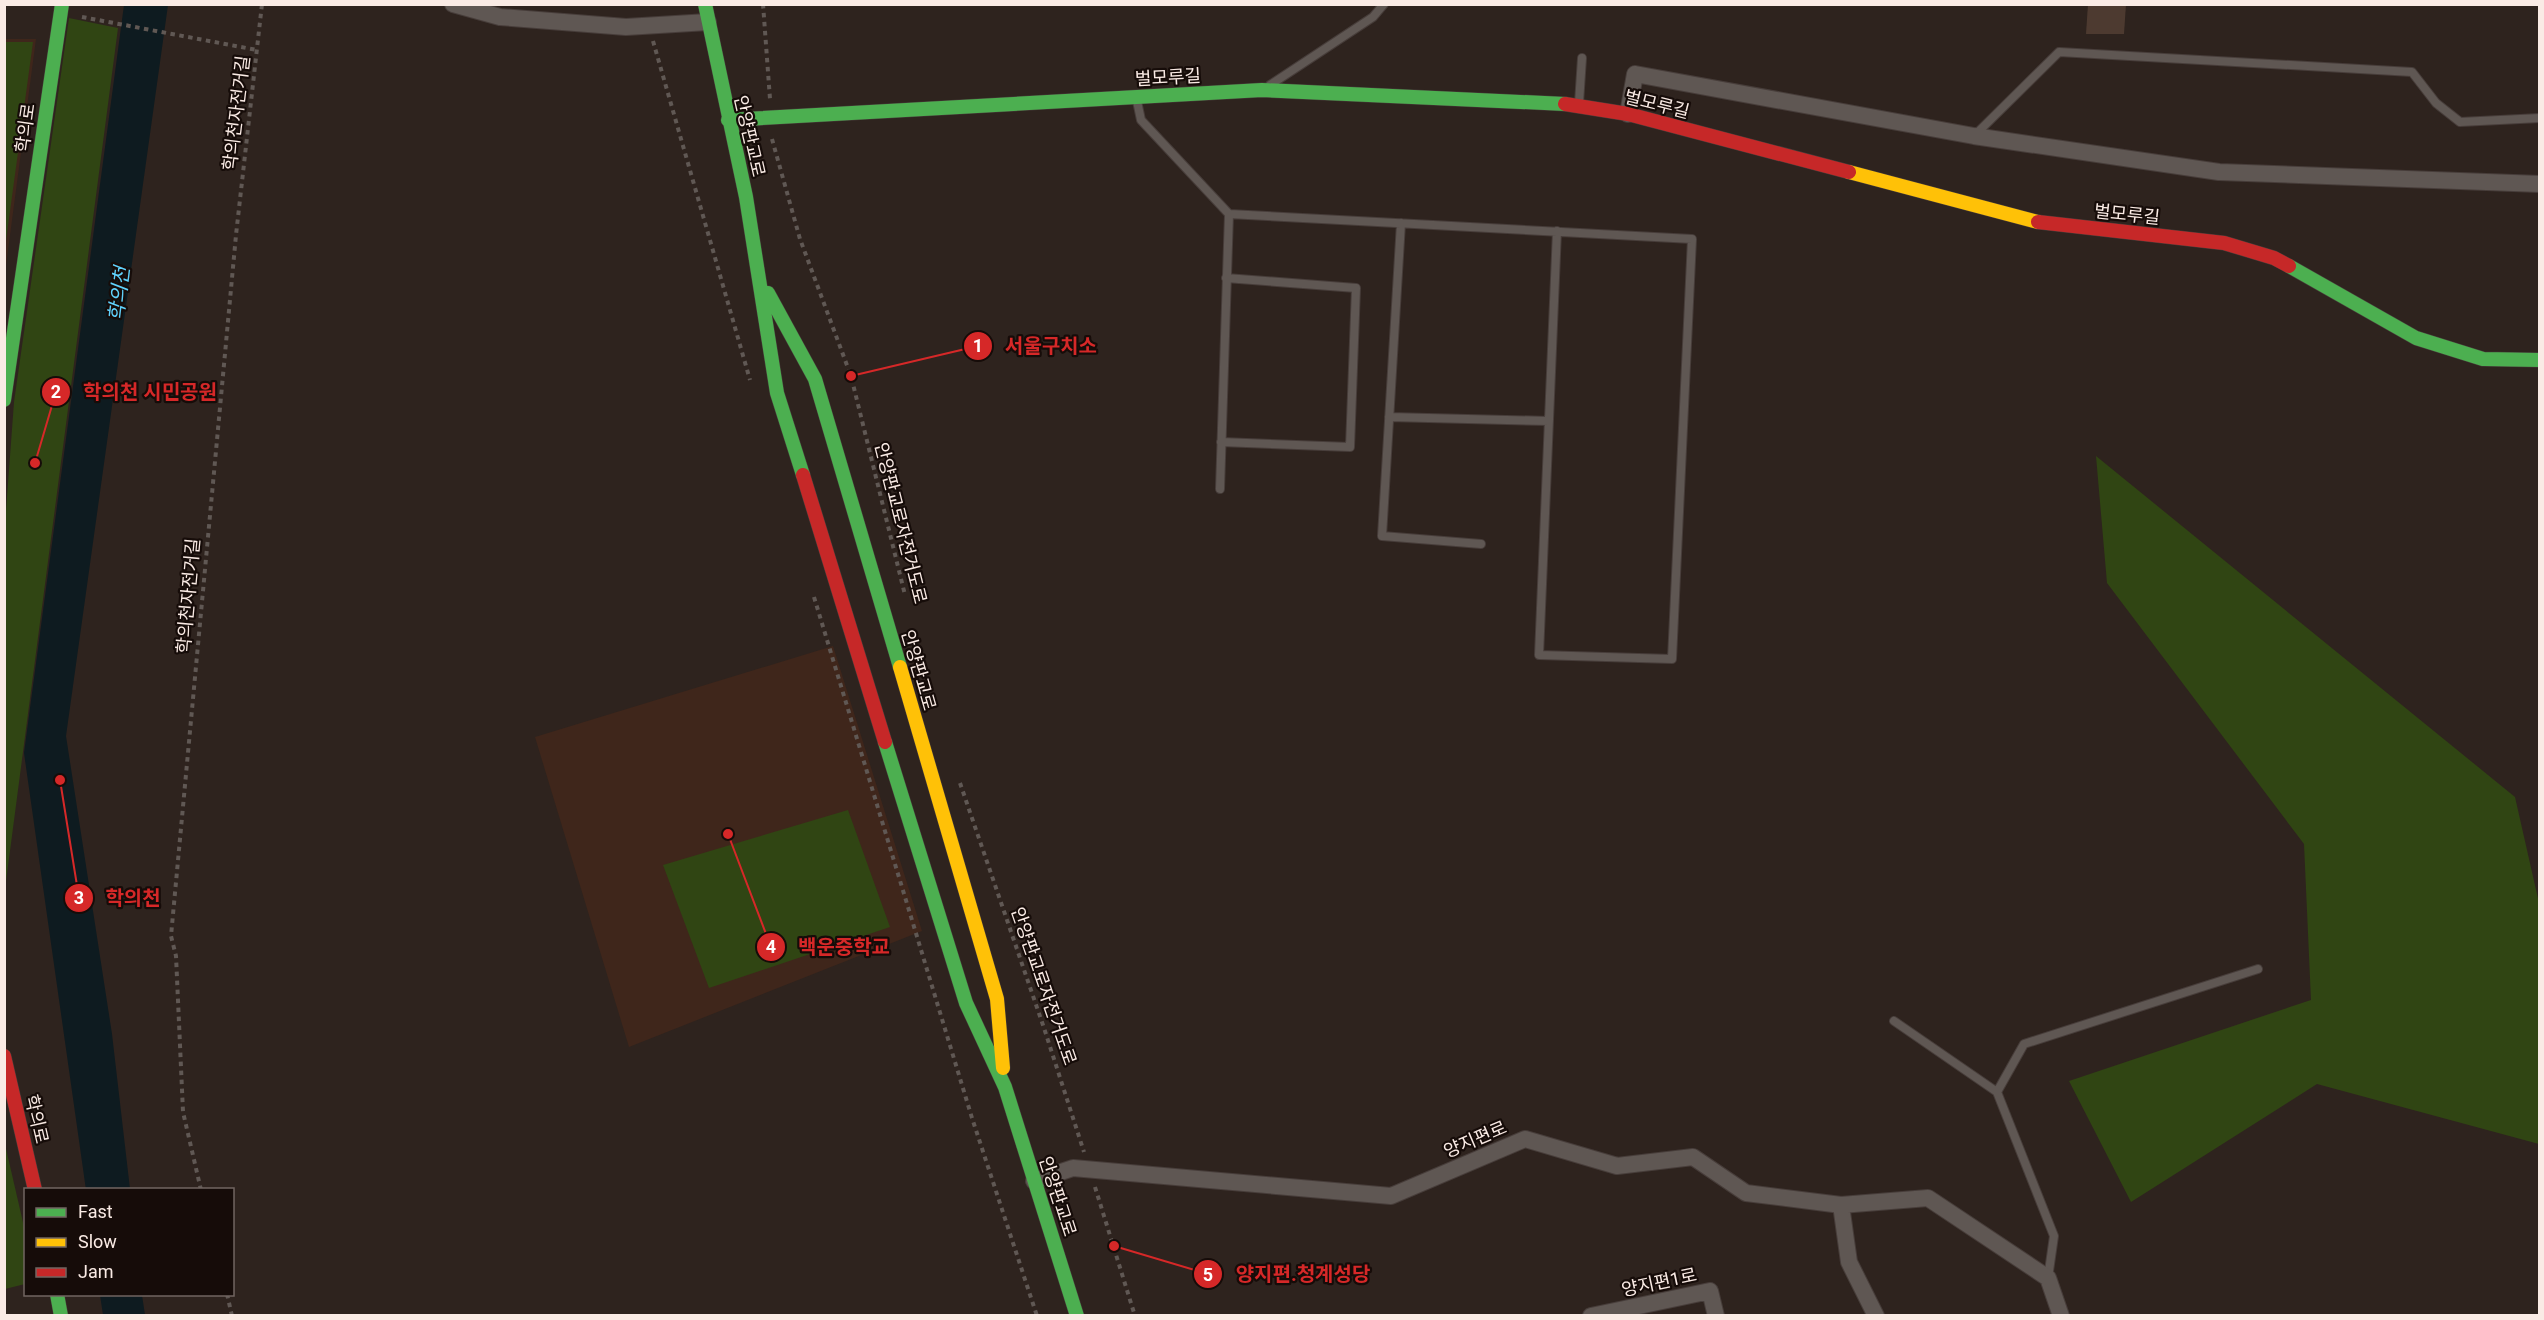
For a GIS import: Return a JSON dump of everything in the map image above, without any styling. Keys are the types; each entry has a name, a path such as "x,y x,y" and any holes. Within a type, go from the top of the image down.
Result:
{"street":[{"path":"453,4 500,17 626,27 708,22"},
{"name":"안양판교로","path":"705,4 746,197 777,393 966,1003 1005,1087 1077,1315"},
{"name":"학의로","path":"4,400 61,9"},
{"path":"1628,114 1635,74 1974,136 2219,172 2540,184"},
{"name":"벌모루길","path":"728,120 1263,90 1555,102 1628,114 2037,222 2224,243 2274,258 2416,338 2483,359 2540,360"},
{"name":"안양판교로","path":"759,276 815,379 997,999 1005,1087"},
{"name":"학의로","path":"4,1056 35,1188"},
{"name":"양지편로","path":"1034,1181 1073,1168 1391,1196 1525,1138 1617,1167 1693,1157 1746,1193 1841,1205 1928,1198 2048,1278"},
{"path":"1841,1205 1849,1262 1876,1316"},
{"path":"2048,1278 2061,1316"},
{"name":"양지편1로","path":"1591,1316 1710,1291 1716,1316"},
{"path":"57,1296 61,1316"}],"lane":[{"path":"1263,90 1373,17 1384,4"},
{"path":"1974,136 2059,52 2412,72 2436,103 2460,122 2540,118"},
{"path":"1579,107 1582,58"},
{"path":"1136,97 1141,120 1228,214 1401,223 1557,231 1692,238 1672,659 1539,655 1557,231"},
{"path":"1220,489 1228,214"},
{"path":"1401,223 1382,536 1481,544"},
{"path":"1221,442 1350,447 1356,288 1226,278"},
{"path":"1389,417 1549,421"},
{"path":"1997,1092 2024,1044 2258,969"},
{"path":"1894,1021 1997,1092 2054,1236 2048,1278"}],"path":[{"name":"학의천자전거길","path":"201,1188 183,1112 176,956 171,936 236,235 262,4"},
{"name":"안양판교로자전거도로","path":"763,4 772,139 800,239 851,376 906,602"},
{"path":"61,9 257,50"},
{"name":"안양판교로자전거도로","path":"960,782 1044,1028 1135,1316"},
{"path":"227,1296 232,1316"}],"shaded area":[{"path":"5,39 36,39 5,273"},
{"path":"833,646 922,931 629,1047 535,737"}],"green space":[{"path":"69,18 118,28 5,889 5,524 14,402"},
{"path":"4,42 33,42 5,248"},
{"path":"2096,456 2515,797 2539,903 2539,1144 2317,1084 2131,1202 2069,1081 2311,1000 2304,844 2107,583"},
{"path":"848,810 890,927 709,988 663,865"},
{"path":"4,1140 24,1227 24,1284 5,1289"}],"water":[{"name":"학의천","path":"124,5 168,5 66,736 112,1034 130,1188 86,1188 24,753"},
{"path":"100,1296 142,1296 145,1315 103,1315"}],"building":[{"path":"2088,4 2126,4 2124,34 2086,34"}],"traffic: fast":[{"path":"4,400 62,4"},
{"path":"705,4 746,197 777,393 803,475"},
{"path":"728,120 1262,90 1565,104"},
{"path":"2289,266 2416,338 2483,359 2540,360"},
{"path":"768,293 815,379 900,667"},
{"path":"885,742 966,1003 1005,1087 1077,1316"},
{"path":"57,1296 61,1316"}],"traffic: slow":[{"path":"1849,172 2038,222"},
{"path":"900,667 997,999 1003,1068"}],"traffic: jam":[{"path":"1565,104 1628,114 1849,172"},
{"path":"2038,222 2224,243 2274,258 2289,266"},
{"path":"803,475 885,742"},
{"path":"4,1056 35,1188"}],"place":[{"name":"서울구치소","path":"851,376"},
{"name":"학의천 시민공원","path":"35,463"},
{"name":"학의천","path":"60,780"},
{"name":"백운중학교","path":"728,834"},
{"name":"양지편.청계성당","path":"1114,1246"}]}
